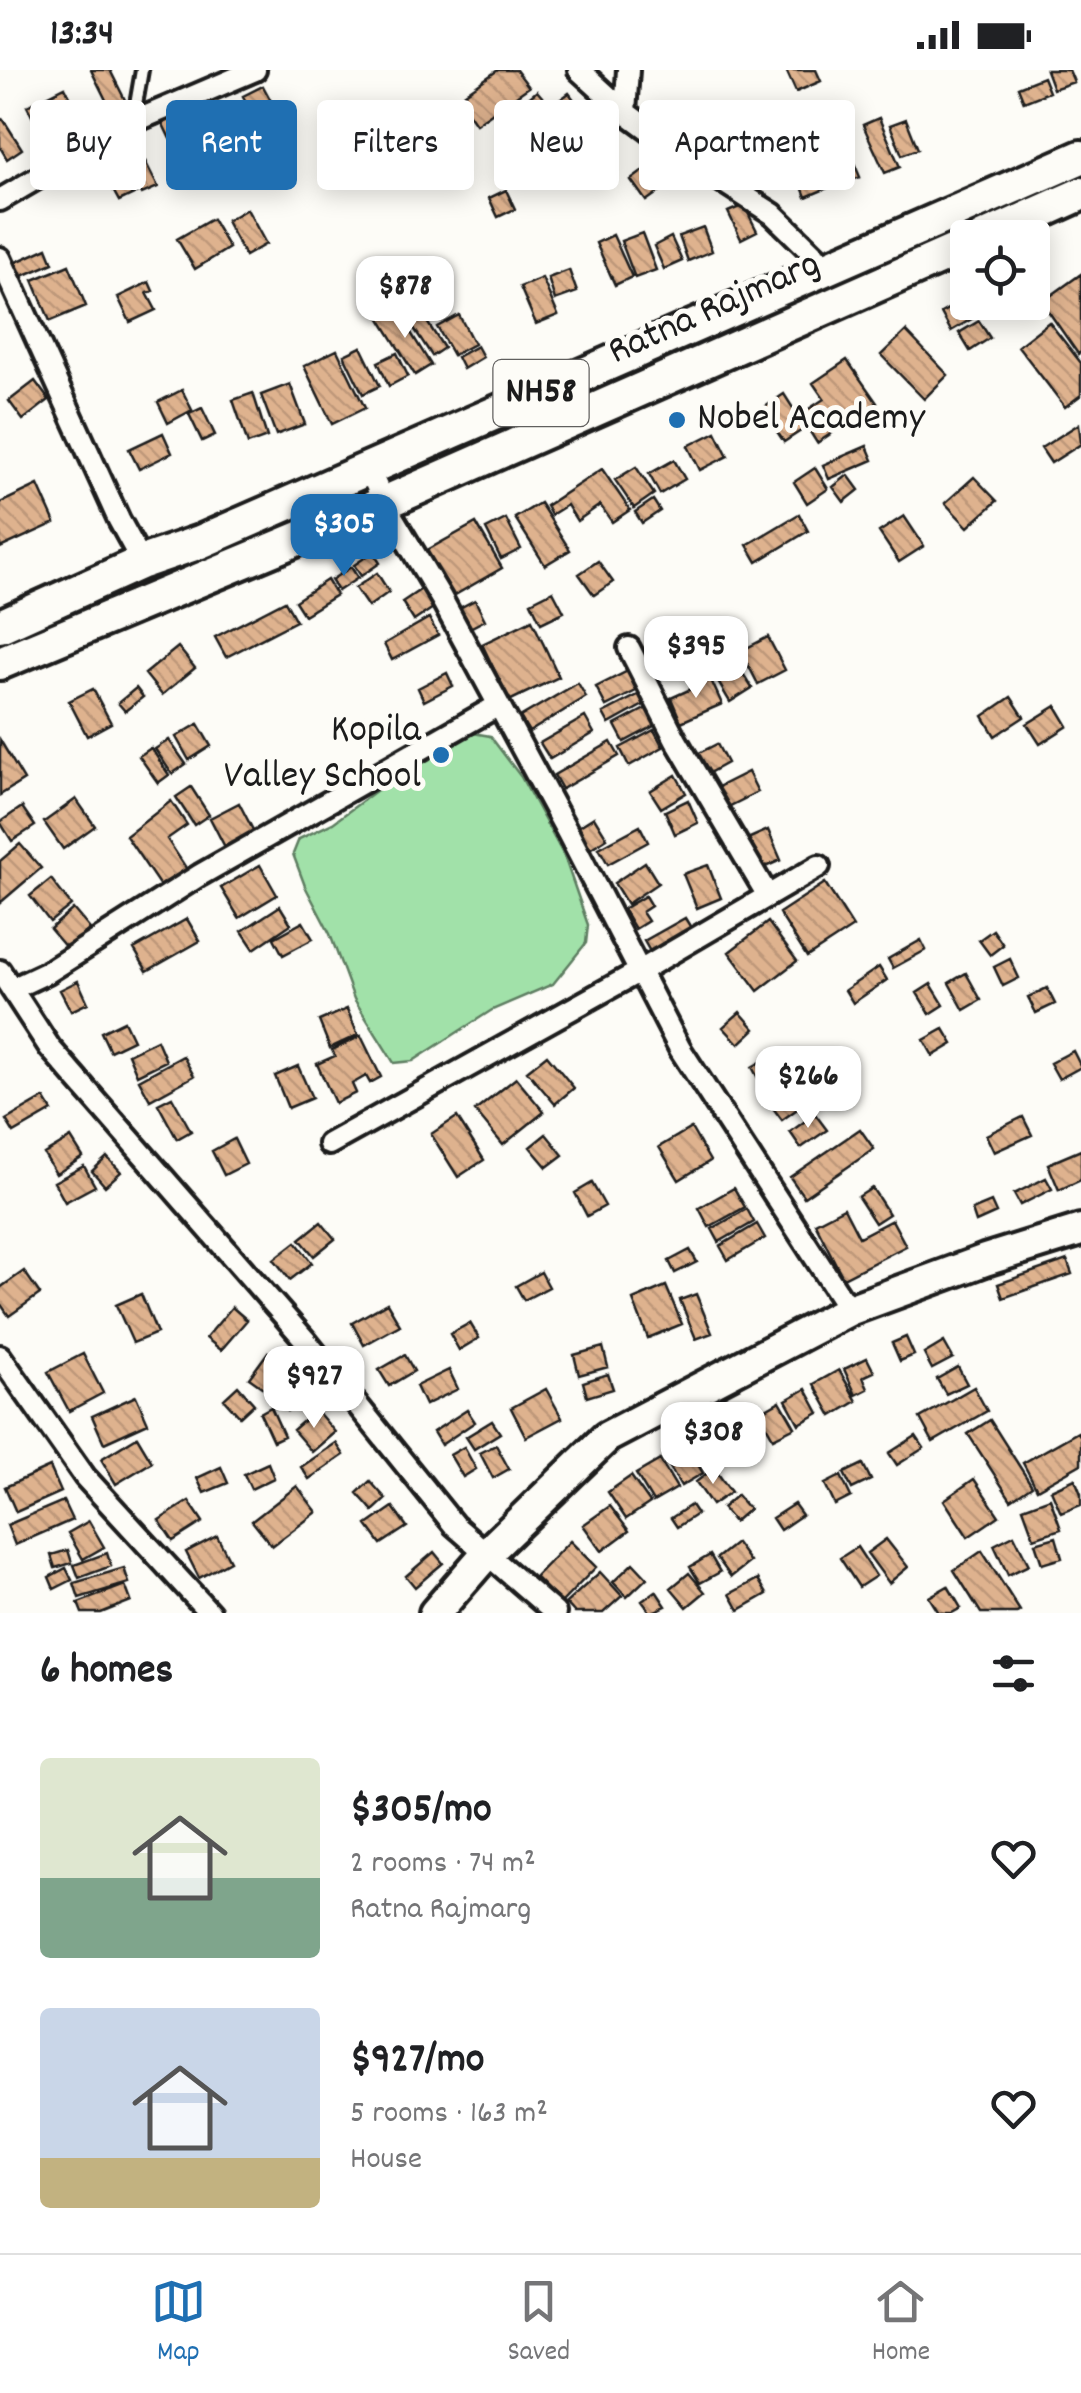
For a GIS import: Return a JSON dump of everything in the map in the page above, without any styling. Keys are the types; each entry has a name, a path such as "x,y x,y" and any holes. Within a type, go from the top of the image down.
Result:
{"main road":[{"name":"NH58","path":"0,626 1081,157"},
{"path":"1023,220 1081,194"},
{"name":"Ratna Rajmarg","path":"0,663 384,503 950,252"},
{"path":"435,1613 487,1553 607,1436 849,1310 1081,1230"}],"street":[{"path":"146,116 255,70"},
{"path":"579,70 625,112 773,214 827,267"},
{"path":"625,112 628,70"},
{"path":"0,200 30,182"},
{"path":"0,258 142,562"},
{"path":"369,468 384,503 441,598 690,1066 849,1310"},
{"path":"629,648 676,740 768,896"},
{"path":"14,988 48,972 200,875 497,706"},
{"path":"329,1144 640,972 819,866"},
{"path":"0,971 50,1048 306,1341 454,1525 554,1613"},
{"path":"1,1360 85,1477 210,1613"}],"lane":[{"path":"137,100 142,70"}],"green space":[{"path":"473,733 490,736 521,777 564,856 588,925 586,943 553,984 492,1010 413,1061 394,1063 354,999 330,934 293,854 299,839 333,823 428,752"}],"building":[{"path":"91,70 110,70 125,100 106,100"},
{"path":"498,70 516,70 529,87 510,100 494,100 494,111 476,124 474,100 458,98"},
{"path":"786,70 816,70 821,81 796,92"},
{"path":"1046,70 1069,70 1074,82 1053,89"},
{"path":"1043,77 1049,92 1024,102 1018,87"},
{"path":"263,86 270,100 245,100 243,96"},
{"path":"65,87 72,100 39,100"},
{"path":"537,91 545,100 526,100"},
{"path":"879,118 900,167 885,173 863,125"},
{"path":"3,119 22,149 7,159 0,147"},
{"path":"906,119 918,149 902,155 890,125"},
{"path":"146,163 158,187 142,194 140,190 146,190"},
{"path":"639,174 639,190 662,190 646,201 631,180"},
{"path":"113,190 134,190 136,193 119,201"},
{"path":"506,190 515,209 498,217 489,198"},
{"path":"803,190 823,190 806,197"},
{"path":"744,205 757,231 741,239 728,212"},
{"path":"247,209 266,244 245,256 226,221"},
{"path":"212,219 229,248 195,269 177,239"},
{"path":"703,227 712,251 688,261 679,236"},
{"path":"642,233 656,270 635,278 621,241"},
{"path":"613,235 632,277 615,285 596,243"},
{"path":"671,237 682,261 664,269 654,246"},
{"path":"47,248 53,263 20,277 14,263"},
{"path":"69,265 86,306 50,321 33,280"},
{"path":"569,270 577,292 555,300 548,278"},
{"path":"1081,274 1078,354 1050,314 1050,296"},
{"path":"542,278 558,315 536,324 520,287"},
{"path":"149,282 153,291 147,293 156,310 130,322 118,297"},
{"path":"395,307 431,365 415,375 379,317"},
{"path":"950,308 950,320 970,320 951,331 941,313"},
{"path":"420,311 444,348 432,356 408,319"},
{"path":"459,315 474,344 453,355 437,327"},
{"path":"979,321 990,338 970,351 959,333"},
{"path":"1049,322 1081,363 1081,395 1065,407 1018,346"},
{"path":"906,331 948,375 924,399 881,355"},
{"path":"477,346 483,357 463,369 457,357"},
{"path":"361,347 380,386 363,394 344,355"},
{"path":"337,350 365,408 332,424 304,366"},
{"path":"397,353 408,376 389,386 378,362"},
{"path":"847,360 877,403 817,443 807,427 784,442 762,409 784,394 798,416 824,399 813,383"},
{"path":"35,381 49,400 23,420 9,401"},
{"path":"290,384 305,424 276,435 261,395"},
{"path":"182,390 192,410 168,423 158,402"},
{"path":"253,393 267,437 248,444 233,400"},
{"path":"202,408 215,435 202,441 189,414"},
{"path":"1079,424 1081,444 1051,463 1041,448"},
{"path":"716,432 728,456 700,470 688,446"},
{"path":"163,433 172,453 139,469 129,449"},
{"path":"867,446 873,460 829,479 823,465"},
{"path":"674,460 685,479 660,494 649,474"},
{"path":"636,467 654,494 634,508 615,480"},
{"path":"815,468 828,489 807,503 794,482"},
{"path":"602,469 630,510 612,522 600,505 577,521 567,505 551,515 546,506"},
{"path":"848,475 859,490 844,502 833,487"},
{"path":"974,477 997,501 968,527 945,503"},
{"path":"38,485 55,523 0,548 0,503"},
{"path":"653,500 660,511 642,523 635,512"},
{"path":"540,503 570,550 545,565 515,518"},
{"path":"799,514 808,531 757,562 747,545"},
{"path":"904,516 924,546 899,562 879,532"},
{"path":"506,519 521,549 501,559 486,529"},
{"path":"476,523 502,568 448,599 422,553"},
{"path":"373,552 380,563 361,576 354,565"},
{"path":"598,561 613,582 594,595 579,574"},
{"path":"351,567 358,578 338,591 331,580"},
{"path":"377,573 389,592 368,607 355,588"},
{"path":"327,580 336,595 304,615 295,601"},
{"path":"423,588 436,606 414,621 402,602"},
{"path":"553,591 564,612 541,623 531,602"},
{"path":"475,600 485,620 462,632 452,612"},
{"path":"285,601 296,621 226,657 215,637"},
{"path":"429,618 438,635 392,660 384,644"},
{"path":"532,620 559,677 509,701 482,644"},
{"path":"718,635 728,654 702,667 692,649"},
{"path":"768,637 785,670 758,684 741,651"},
{"path":"178,647 195,668 162,695 145,674"},
{"path":"734,659 752,688 730,702 712,672"},
{"path":"632,669 642,688 606,706 596,687"},
{"path":"447,673 453,686 424,701 418,688"},
{"path":"711,680 722,704 681,722 671,698"},
{"path":"578,683 586,697 529,732 520,717"},
{"path":"136,688 143,697 125,711 118,703"},
{"path":"93,689 111,723 87,736 69,701"},
{"path":"642,693 647,703 609,724 603,713"},
{"path":"1011,697 1024,717 995,736 983,716"},
{"path":"1056,706 1068,726 1040,744 1027,724"},
{"path":"647,708 656,725 624,742 615,725"},
{"path":"585,717 594,733 550,759 540,743"},
{"path":"198,724 211,746 189,760 176,737"},
{"path":"654,730 663,747 629,766 620,748"},
{"path":"0,740 24,780 0,795"},
{"path":"169,740 186,764 172,774 155,749"},
{"path":"611,742 619,756 562,789 554,775"},
{"path":"717,744 727,763 707,774 697,754"},
{"path":"151,748 169,775 158,783 139,756"},
{"path":"748,772 758,792 726,808 716,788"},
{"path":"676,775 686,793 661,808 650,791"},
{"path":"191,787 209,815 194,825 176,797"},
{"path":"76,799 95,826 63,849 44,822"},
{"path":"688,800 698,823 675,834 665,811"},
{"path":"171,801 187,825 167,839 188,871 162,889 126,836"},
{"path":"239,803 255,834 226,849 210,818"},
{"path":"22,807 35,826 12,841 0,822"},
{"path":"594,817 607,838 588,850 575,829"},
{"path":"640,826 648,842 608,864 599,848"},
{"path":"768,830 781,860 756,871 743,841"},
{"path":"20,844 41,868 0,903 0,861"},
{"path":"645,862 658,883 627,904 614,883"},
{"path":"260,865 277,895 239,918 221,888"},
{"path":"708,865 721,898 697,908 683,874"},
{"path":"51,879 71,905 50,922 30,896"},
{"path":"825,883 853,927 807,957 779,913"},
{"path":"645,896 651,906 642,912 648,921 635,929 623,909"},
{"path":"280,906 291,924 254,949 242,931"},
{"path":"73,909 90,929 67,949 50,929"},
{"path":"685,918 693,931 652,955 644,941"},
{"path":"187,919 200,941 147,971 134,949"},
{"path":"303,922 313,939 283,955 274,938"},
{"path":"768,922 797,961 758,991 729,952"},
{"path":"993,930 1003,945 990,955 979,940"},
{"path":"921,940 926,950 893,968 888,959"},
{"path":"1010,959 1019,978 1003,986 994,967"},
{"path":"879,967 887,980 853,1003 845,990"},
{"path":"966,973 981,1000 964,1010 949,983"},
{"path":"78,981 88,1003 71,1011 60,990"},
{"path":"931,984 944,1005 930,1014 917,993"},
{"path":"1047,988 1055,1004 1036,1013 1028,997"},
{"path":"347,1009 358,1035 330,1048 319,1021"},
{"path":"740,1012 755,1029 739,1044 723,1027"},
{"path":"124,1021 133,1040 110,1051 101,1032"},
{"path":"944,1029 953,1044 933,1056 924,1040"},
{"path":"361,1036 381,1077 370,1083 366,1076 352,1084 356,1093 335,1103 317,1064 335,1056 332,1050"},
{"path":"157,1040 166,1061 137,1075 128,1054"},
{"path":"1073,1051 1081,1067 1059,1079 1050,1063"},
{"path":"547,1055 574,1088 555,1104 527,1071"},
{"path":"773,1055 790,1086 769,1098 752,1067"},
{"path":"183,1056 194,1076 150,1100 139,1080"},
{"path":"298,1066 312,1098 288,1108 275,1076"},
{"path":"516,1078 544,1112 503,1145 475,1111"},
{"path":"796,1086 807,1102 782,1120 770,1104"},
{"path":"172,1097 191,1131 177,1139 158,1104"},
{"path":"44,1098 52,1111 14,1133 6,1120"},
{"path":"815,1114 827,1130 801,1148 790,1132"},
{"path":"457,1117 484,1160 458,1177 431,1134"},
{"path":"1023,1117 1032,1135 994,1152 986,1135"},
{"path":"691,1128 710,1161 679,1180 659,1147"},
{"path":"860,1129 874,1149 804,1197 790,1177"},
{"path":"546,1134 563,1155 547,1167 530,1147"},
{"path":"71,1138 83,1157 56,1174 44,1154"},
{"path":"234,1139 246,1164 224,1175 212,1151"},
{"path":"1081,1150 1081,1180 1059,1190 1048,1164"},
{"path":"107,1157 121,1172 105,1186 92,1171"},
{"path":"84,1166 95,1186 65,1202 54,1182"},
{"path":"1046,1178 1052,1189 1020,1205 1014,1194"},
{"path":"592,1183 605,1206 587,1216 575,1193"},
{"path":"734,1188 745,1207 709,1227 699,1208"},
{"path":"872,1188 889,1214 875,1223 858,1197"},
{"path":"991,1202 996,1213 976,1222 972,1210"},
{"path":"844,1208 859,1237 892,1220 906,1246 843,1278 815,1223"},
{"path":"747,1209 754,1222 719,1242 712,1229"},
{"path":"321,1222 335,1239 314,1256 300,1239"},
{"path":"757,1224 765,1238 728,1260 720,1246"},
{"path":"296,1242 312,1263 290,1280 274,1259"},
{"path":"690,1250 697,1262 675,1273 669,1261"},
{"path":"1067,1260 1072,1274 1003,1298 998,1284"},
{"path":"24,1271 40,1294 9,1316 0,1303 0,1288"},
{"path":"541,1272 549,1287 524,1300 516,1286"},
{"path":"666,1286 682,1324 648,1338 633,1300"},
{"path":"141,1294 157,1333 133,1343 116,1305"},
{"path":"696,1294 712,1333 696,1339 680,1300"},
{"path":"387,1303 400,1325 364,1345 352,1323"},
{"path":"232,1307 247,1320 221,1350 206,1338"},
{"path":"470,1323 479,1338 459,1350 450,1334"},
{"path":"906,1337 914,1355 900,1361 892,1343"},
{"path":"944,1342 953,1358 932,1369 924,1354"},
{"path":"603,1347 608,1367 579,1375 574,1355"},
{"path":"268,1352 284,1363 266,1390 249,1378"},
{"path":"83,1354 103,1393 69,1411 48,1372"},
{"path":"405,1355 414,1371 389,1386 379,1370"},
{"path":"867,1358 874,1372 863,1377 868,1389 856,1395 844,1369"},
{"path":"958,1367 967,1384 946,1394 937,1379"},
{"path":"449,1370 458,1389 425,1405 416,1386"},
{"path":"839,1370 857,1401 832,1416 814,1384"},
{"path":"294,1372 310,1391 287,1411 271,1392"},
{"path":"608,1374 613,1389 587,1397 583,1382"},
{"path":"238,1386 254,1404 240,1417 224,1399"},
{"path":"974,1387 987,1411 933,1442 920,1418"},
{"path":"546,1389 562,1418 526,1437 511,1408"},
{"path":"806,1389 819,1413 799,1424 786,1400"},
{"path":"136,1396 148,1423 104,1443 92,1416"},
{"path":"780,1401 795,1427 773,1438 759,1413"},
{"path":"271,1407 284,1436 273,1441 260,1413"},
{"path":"316,1410 335,1432 312,1452 293,1430"},
{"path":"467,1410 475,1422 441,1445 433,1432"},
{"path":"752,1419 763,1440 737,1454 726,1433"},
{"path":"990,1420 1032,1486 1011,1500 968,1434"},
{"path":"492,1421 500,1433 474,1449 466,1437"},
{"path":"715,1426 732,1452 712,1465 696,1439"},
{"path":"1078,1432 1081,1464 1037,1489 1023,1463"},
{"path":"916,1436 924,1448 897,1465 889,1453"},
{"path":"137,1437 152,1462 116,1484 101,1459"},
{"path":"336,1443 344,1455 309,1479 301,1467"},
{"path":"496,1445 509,1469 493,1478 480,1453"},
{"path":"687,1446 703,1473 681,1486 665,1459"},
{"path":"464,1447 476,1469 463,1477 450,1455"},
{"path":"660,1460 677,1488 653,1502 636,1474"},
{"path":"268,1463 274,1478 251,1489 244,1474"},
{"path":"863,1464 871,1480 852,1489 844,1473"},
{"path":"50,1467 61,1492 16,1512 5,1487"},
{"path":"221,1467 228,1483 204,1493 197,1478"},
{"path":"714,1468 731,1492 712,1505 696,1482"},
{"path":"631,1476 650,1503 626,1519 608,1492"},
{"path":"841,1476 851,1497 835,1505 825,1484"},
{"path":"974,1479 999,1516 968,1537 944,1500"},
{"path":"1075,1479 1081,1505 1061,1513 1051,1490"},
{"path":"370,1481 386,1499 373,1511 357,1493"},
{"path":"297,1486 317,1512 272,1546 252,1521"},
{"path":"737,1495 749,1509 734,1522 722,1508"},
{"path":"1050,1498 1061,1529 1034,1538 1023,1508"},
{"path":"63,1501 72,1520 15,1545 7,1525"},
{"path":"189,1501 203,1522 173,1541 159,1520"},
{"path":"794,1504 802,1515 780,1530 772,1518"},
{"path":"691,1505 697,1514 677,1527 671,1518"},
{"path":"610,1506 629,1531 602,1551 583,1525"},
{"path":"393,1507 407,1527 381,1544 367,1525"},
{"path":"89,1521 104,1547 83,1559 68,1533"},
{"path":"1014,1535 1029,1565 1008,1575 994,1545"},
{"path":"217,1536 230,1561 199,1578 186,1552"},
{"path":"1056,1537 1062,1558 1042,1564 1035,1543"},
{"path":"886,1539 908,1567 889,1583 867,1553"},
{"path":"570,1541 596,1567 561,1603 535,1577"},
{"path":"736,1543 750,1562 731,1577 717,1558"},
{"path":"857,1547 876,1576 859,1587 840,1558"},
{"path":"68,1550 72,1563 55,1568 51,1555"},
{"path":"982,1551 1020,1611 1017,1613 981,1613 954,1570"},
{"path":"434,1552 443,1563 415,1587 406,1576"},
{"path":"107,1553 111,1566 79,1578 74,1565"},
{"path":"710,1555 720,1572 700,1583 690,1567"},
{"path":"633,1563 647,1578 627,1597 613,1582"},
{"path":"66,1568 72,1580 54,1589 49,1577"},
{"path":"124,1568 129,1583 79,1598 74,1583"},
{"path":"600,1572 622,1596 603,1613 575,1613 566,1603"},
{"path":"689,1573 705,1592 687,1607 671,1588"},
{"path":"758,1579 767,1594 739,1610 730,1594"},
{"path":"125,1585 131,1601 101,1613 82,1613 78,1603"},
{"path":"948,1586 961,1608 939,1613 929,1597"},
{"path":"656,1591 666,1606 651,1613 642,1601"}],"place":[{"name":"Nobel Academy","path":"677,420"},
{"name":"Kopila Valley School","path":"441,755"}]}
